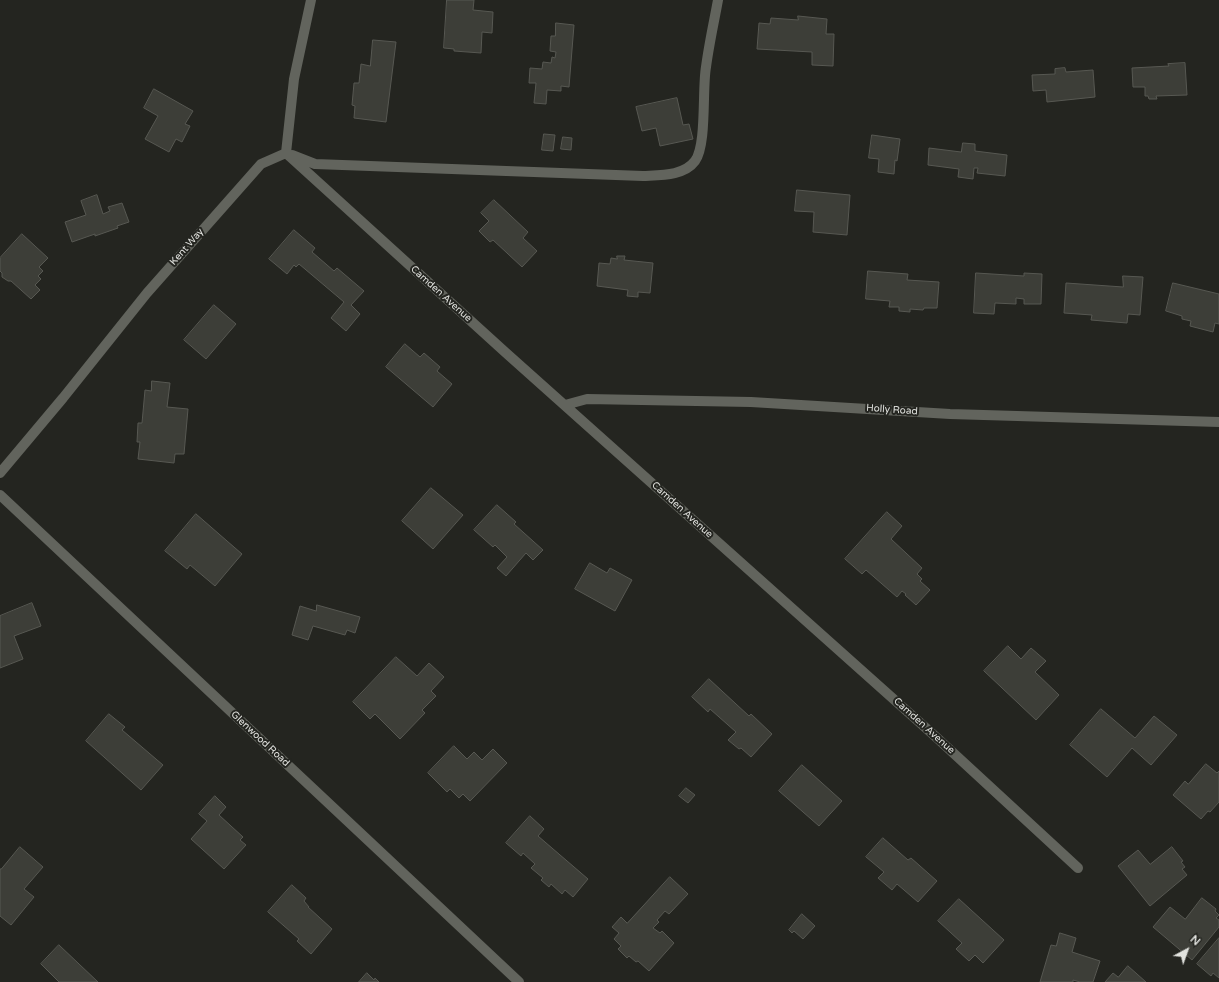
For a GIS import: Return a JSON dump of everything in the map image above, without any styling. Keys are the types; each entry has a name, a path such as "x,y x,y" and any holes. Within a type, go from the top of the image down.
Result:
{"street":[{"path":"311,0 294,79 286,153 315,164 643,176 664,175 684,170 695,161 701,148 706,68 718,0"},
{"name":"Camden Avenue","path":"286,153 505,352 936,737 1078,868"},
{"name":"Kent Way","path":"0,473 63,398 147,293 261,164 286,153"},
{"name":"Holly Road","path":"565,405 587,399 751,402 950,414 1219,422"},
{"name":"Glenwood Road","path":"0,495 519,982"}],"building":[{"path":"447,0 474,0 473,10 493,12 492,33 482,32 481,53 454,51 454,49 444,48"},
{"path":"798,16 827,19 826,34 834,34 833,66 812,65 812,52 757,49 759,23 770,24 771,18 798,20"},
{"path":"556,23 574,25 569,87 561,86 561,91 547,90 546,104 534,103 536,83 529,83 530,68 542,69 543,62 551,63 552,57 555,58 556,52 550,51 551,36 555,36"},
{"path":"373,40 396,42 386,122 354,118 355,106 352,105 354,83 359,83 361,64 370,66"},
{"path":"1185,63 1187,95 1156,96 1157,99 1149,99 1148,96 1145,96 1145,87 1133,87 1132,68 1169,66 1168,64"},
{"path":"1065,68 1066,72 1093,70 1095,97 1047,102 1046,90 1033,91 1032,75 1055,74 1055,69"},
{"path":"154,89 193,111 185,124 190,126 182,142 176,139 169,152 145,139 158,116 144,108"},
{"path":"677,98 683,125 689,124 693,139 660,146 656,128 642,131 636,107"},
{"path":"544,134 555,135 553,151 542,150"},
{"path":"872,135 900,139 897,161 895,160 894,174 878,172 879,159 869,158"},
{"path":"563,137 572,138 571,150 561,149"},
{"path":"963,143 975,144 975,151 1007,155 1005,176 977,173 978,168 974,168 973,179 958,177 959,169 928,165 929,148 961,152"},
{"path":"797,190 850,195 847,235 813,232 814,212 795,211"},
{"path":"97,195 103,214 110,211 108,207 122,203 129,222 117,226 118,228 72,242 65,222 86,215 81,201"},
{"path":"494,200 528,232 523,238 537,251 522,267 493,240 490,242 479,231 489,221 481,213"},
{"path":"294,230 315,248 312,252 334,271 337,268 364,291 351,305 360,314 346,331 331,318 344,302 299,264 296,267 294,265 287,274 269,259"},
{"path":"22,234 48,258 39,267 43,271 38,276 41,279 35,285 40,290 31,299 11,281 8,281 2,277 2,273 0,271 0,258"},
{"path":"617,256 625,256 624,260 653,263 650,293 638,292 638,297 627,296 628,290 597,286 599,263 610,264 611,258 617,259"},
{"path":"868,271 908,274 907,280 939,282 937,308 924,308 923,310 910,309 910,312 899,311 899,307 889,307 890,301 866,299"},
{"path":"976,273 1024,276 1024,273 1042,274 1041,304 1024,304 1024,299 1016,298 1016,304 995,303 994,314 974,313"},
{"path":"1123,276 1143,277 1140,315 1128,314 1127,323 1091,320 1092,315 1064,313 1066,283 1123,287"},
{"path":"1173,283 1219,294 1219,324 1215,323 1213,332 1190,326 1191,321 1182,319 1182,316 1166,311"},
{"path":"214,305 236,324 206,359 184,340"},
{"path":"405,344 420,357 424,353 440,367 437,371 452,384 433,407 386,367"},
{"path":"152,381 170,383 167,407 188,409 184,454 175,454 174,463 138,459 140,442 137,442 138,423 142,423 145,390 151,391"},
{"path":"431,488 463,515 433,549 402,521"},
{"path":"497,505 516,522 514,524 543,550 533,560 526,553 506,576 497,568 507,557 495,545 493,547 474,530"},
{"path":"887,512 902,526 891,539 922,568 917,574 922,579 920,581 930,590 916,605 902,591 897,597 866,570 862,574 845,559"},
{"path":"196,514 242,554 215,586 190,565 187,569 165,551"},
{"path":"590,563 607,573 610,568 632,580 615,611 575,589"},
{"path":"32,603 41,626 14,636 23,659 0,668 0,616"},
{"path":"317,605 360,617 355,633 347,630 345,635 313,626 308,640 292,635 300,606 316,611"},
{"path":"1008,646 1021,659 1031,648 1046,661 1035,672 1059,695 1036,720 984,671"},
{"path":"396,657 417,676 429,663 444,677 431,691 436,696 422,710 425,713 400,739 375,714 370,719 353,702"},
{"path":"709,679 749,716 751,714 772,734 751,757 741,748 739,749 728,740 736,732 710,709 708,712 692,697"},
{"path":"1101,709 1135,738 1154,716 1177,735 1151,765 1132,748 1107,777 1070,745"},
{"path":"109,714 125,727 122,730 163,765 141,790 86,741"},
{"path":"454,746 467,759 474,752 482,760 493,749 507,763 470,801 463,794 459,798 450,789 447,792 428,773"},
{"path":"1206,764 1217,773 1219,771 1219,802 1201,819 1173,795 1185,781 1188,784"},
{"path":"802,765 842,801 819,826 779,791"},
{"path":"686,788 695,795 688,803 679,796"},
{"path":"215,796 226,807 219,815 243,837 240,840 246,845 224,869 191,839 207,821 199,814"},
{"path":"530,816 544,829 538,836 588,879 573,897 565,890 562,894 551,884 549,887 541,880 543,878 531,868 535,864 523,853 521,856 506,843"},
{"path":"883,838 908,860 911,858 937,881 918,902 897,884 892,890 878,878 884,872 866,857"},
{"path":"20,847 43,867 24,889 34,897 11,925 0,916 0,869"},
{"path":"1172,847 1183,861 1181,862 1185,867 1182,869 1187,875 1150,906 1118,866 1138,850 1150,864"},
{"path":"670,877 688,894 669,914 665,911 657,920 659,922 653,928 660,933 662,931 674,943 649,971 638,961 636,962 629,956 627,958 618,949 621,946 614,939 619,933 612,927 621,917 627,923"},
{"path":"292,885 306,898 304,901 308,907 332,929 311,954 297,941 299,939 268,912"},
{"path":"1202,898 1216,909 1215,911 1219,915 1216,918 1219,920 1219,927 1192,960 1153,927 1170,907 1185,919"},
{"path":"959,899 1004,940 983,963 975,955 969,961 956,949 962,943 938,921"},
{"path":"802,914 815,926 803,939 794,931 792,933 789,930"},
{"path":"1060,933 1076,938 1072,952 1100,961 1093,982 1080,982 1073,980 1073,982 1040,982 1051,945 1056,946"},
{"path":"1219,938 1219,978 1213,973 1211,976 1197,964"},
{"path":"59,945 98,982 59,982 41,964"},
{"path":"1128,966 1146,982 1105,982 1113,973 1118,977"},
{"path":"367,973 374,980 375,978 379,982 359,982"}]}
